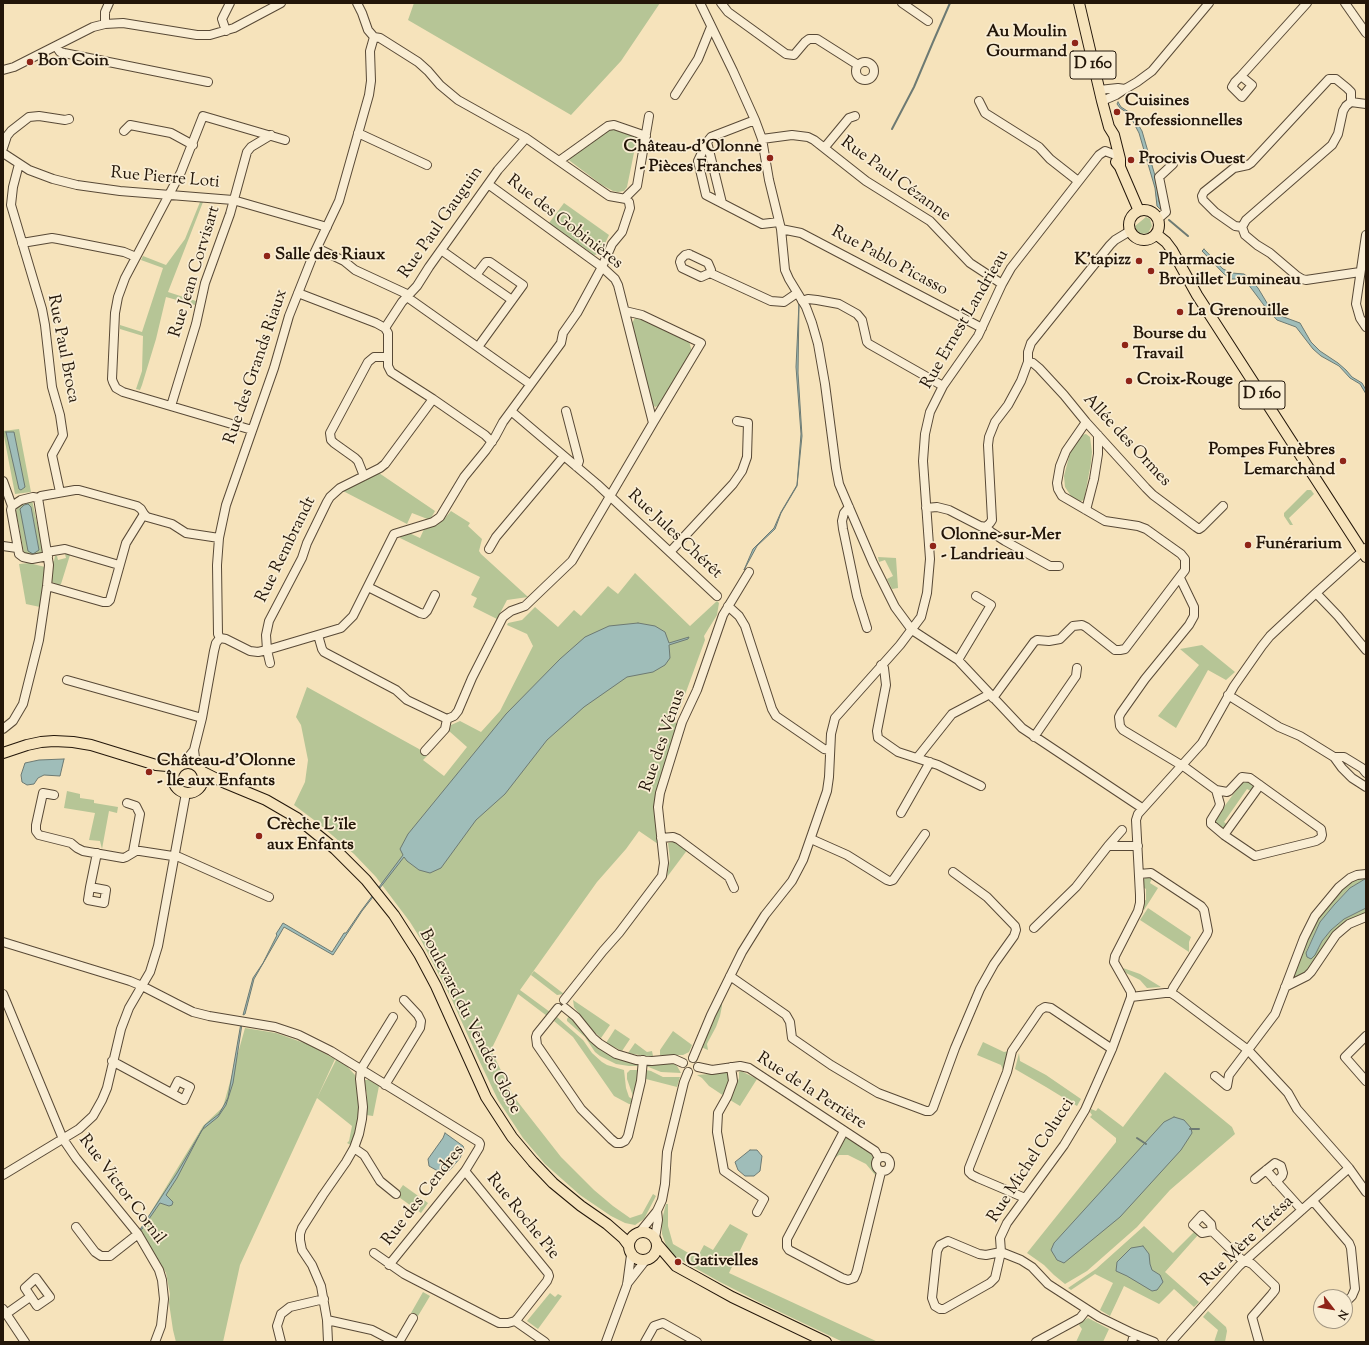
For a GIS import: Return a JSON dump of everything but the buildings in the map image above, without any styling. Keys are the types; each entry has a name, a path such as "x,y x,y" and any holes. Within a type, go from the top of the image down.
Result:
{"main road":[{"name":"D 160","path":"1079,3 1109,127 1108,136 1113,154 1139,211"},
{"path":"1109,127 1114,135 1120,159 1120,167"},
{"path":"1139,211 1150,211 1158,219 1159,226 1156,234 1150,239 1142,240 1135,238 1130,231 1130,219 1139,211"},
{"name":"D 160","path":"1156,234 1166,242 1172,250 1197,295 1365,552"},
{"path":"3,753 41,742 73,742 91,745 156,765 181,766 192,764 198,768 203,780 198,790 186,793 182,792 176,786 174,774 181,766"},
{"path":"156,765 174,779"},
{"name":"Boulevard du Vendée Globe","path":"198,768 225,783 266,800 304,822 336,849 370,884 400,923 424,964 438,990 482,1089 506,1128 526,1155 553,1183 581,1206 607,1224 623,1238 630,1250"},
{"name":"Boulevard du Vendée Globe","path":"202,784 225,783"},
{"name":"Boulevard du Vendée Globe","path":"607,1224 639,1233"},
{"path":"676,1266 651,1234 646,1232 633,1236 630,1250 635,1259 676,1266 732,1297 826,1342"},
{"path":"647,1260 656,1254 656,1241"}],"street":[{"path":"105,24 105,12 109,3"},
{"path":"226,31 222,19 230,3"},
{"path":"3,70 14,67 93,27 105,24 123,23 197,35 210,35 234,28 281,3"},
{"path":"220,638 226,639 250,651 258,652 344,626 353,616 394,534 436,520 464,477 492,442 503,422 561,343 563,333 578,313 612,244 622,232 630,208 629,202 626,199 609,196 526,138 458,100 440,85 428,70 418,62 380,38 374,37 368,30 357,3"},
{"path":"700,3 733,71 762,139 769,180 780,225 785,270 806,307 818,344 839,484 889,597 899,614 912,630 958,660 1015,722 1142,808"},
{"path":"721,3 728,12 786,54 794,55 809,39 817,39 858,65"},
{"path":"902,3 928,21"},
{"path":"1102,101 1116,95 1152,71 1209,3"},
{"path":"1240,76 1307,3"},
{"path":"1345,3 1366,33"},
{"path":"674,95 698,59 711,27"},
{"name":"Rue des Grands Riaux","path":"181,766 194,750 202,718 216,643 220,638 218,634 219,618 217,607 217,565 219,538 227,502 274,368 289,316 317,248 339,200 369,95 371,81 370,51 374,37"},
{"path":"56,46 60,52 64,53 208,82"},
{"path":"1242,227 1235,226 1215,212 1203,200 1202,196 1204,192 1234,168 1248,165 1329,80 1336,79 1351,92 1351,102"},
{"path":"1099,90 1125,88"},
{"path":"979,101 986,112 1039,147 1050,159 1078,181"},
{"path":"1242,227 1246,220 1332,145 1338,134 1343,111 1346,106 1351,102 1366,104"},
{"path":"3,148 7,136 11,131 29,117 39,116 64,120 69,119"},
{"path":"252,430 123,392 116,388 112,379 116,305 121,287 169,196 193,145 203,116 285,140"},
{"path":"626,199 637,186 649,116"},
{"name":"Rue Paul Cézanne","path":"825,147 850,118 855,116"},
{"path":"722,203 707,142 711,137 755,120"},
{"path":"124,131 130,125 171,133 193,145"},
{"path":"559,161 608,126 614,125 646,136"},
{"path":"358,133 427,165"},
{"name":"Rue Paul Cézanne","path":"762,139 792,134 814,140 825,147 866,181 930,221 970,263 1002,284"},
{"name":"Rue Jean Corvisart","path":"171,406 196,324 205,282 234,200 249,150 271,135"},
{"name":"Rue Paul Gauguin","path":"385,328 402,302 417,286 501,165 526,138"},
{"name":"Rue Pablo Picasso","path":"707,142 698,161 706,195 762,224 780,225 801,233 982,328"},
{"name":"Rue Ernest Landrieau","path":"693,1058 710,1015 742,952 758,925 792,881 803,860 827,791 831,727 835,718 912,630 921,617 927,593 930,553 923,461 925,434 930,412 943,386 975,342 1011,268 1099,155 1105,151 1113,154"},
{"name":"Rue Pierre Loti","path":"3,153 40,174 77,185 169,196 234,200 327,227"},
{"name":"Rue Paul Broca","path":"20,164 13,187 11,205 42,309 45,325 52,387 60,415 63,435 52,455 60,492"},
{"path":"1158,219 1166,212 1159,177 1173,164"},
{"name":"Rue des Gobinières","path":"488,184 602,267 615,279 625,311 653,423"},
{"path":"1242,227 1245,235 1270,253 1296,276 1302,279 1306,280 1360,272"},
{"path":"986,527 992,520 988,445 989,437 995,422 1008,405 1021,382 1028,362 1028,352 1034,338 1110,245 1115,240 1130,231"},
{"path":"1366,236 1356,304 1360,318 1366,327"},
{"path":"22,243 52,238 124,252 136,256"},
{"path":"317,248 344,261 355,270 408,296 530,384"},
{"path":"441,250 512,300"},
{"path":"476,275 486,262 490,262 523,285 478,347"},
{"path":"710,273 771,301 784,302 797,293"},
{"path":"298,293 376,322 385,328 388,333 388,366 391,372 485,435 492,442"},
{"path":"802,301 808,299 839,304 857,314 862,320 867,342 943,386"},
{"path":"318,635 324,652 396,690 407,700 447,719 454,716 458,711 472,678 502,617 511,611 526,606 545,586 570,564 700,343 642,315 625,311"},
{"path":"364,476 358,462 331,440 330,433 368,362 374,357 388,357"},
{"name":"Allée des Ormes","path":"1028,362 1033,363 1039,368 1153,495 1196,527 1202,527 1223,506"},
{"name":"Rue Rembrandt","path":"270,663 266,635 272,615 300,562 326,502 340,488 385,464 433,399"},
{"name":"Rue Jules Chérêt","path":"511,411 610,496 717,596"},
{"path":"566,411 579,461 577,467"},
{"path":"670,552 733,484 742,471 748,452 748,423 737,421"},
{"path":"917,758 952,714 991,696 1037,640 1060,639 1073,626 1082,625 1115,650 1124,649 1180,578 1186,568 1185,559 1181,554 1146,529 1138,526 1105,521 1062,496 1058,489 1057,483 1060,466 1066,451 1086,422"},
{"path":"1086,510 1094,479 1097,460 1098,435"},
{"path":"489,549 496,537 564,456"},
{"path":"3,481 12,506 11,510 19,554 35,560 47,554 65,549 119,564"},
{"path":"12,506 21,500 38,498 60,492 79,490 137,506 150,518 172,524 188,533 219,538"},
{"path":"3,729 13,721 23,704 39,640 50,569 38,498"},
{"path":"849,507 844,513 842,521 843,529 857,596 867,628"},
{"path":"926,508 942,508 980,526 986,527 1005,541 1050,566 1059,566"},
{"path":"47,586 106,603 110,600 119,564 128,538 144,514"},
{"path":"3,546 17,548"},
{"path":"1365,552 1316,593 1270,636 1254,655 1228,695 1202,743 1142,808 1137,816 1140,894 1138,911 1114,959 1116,966 1131,992 1131,997 1171,993 1248,1050 1288,1093 1297,1109 1349,1168 1366,1192"},
{"name":"Rue des Vénus","path":"643,1060 642,1081 628,1136 625,1141 616,1143 581,1109 536,1044 537,1034 564,1007 603,951 619,934 662,876 664,863 658,807 660,793 682,722 697,690 710,649 728,606 750,572"},
{"path":"1180,578 1194,607 1194,616 1189,625 1145,679 1121,713 1119,717 1120,726 1123,730 1182,766 1216,790 1223,792 1229,791 1242,777 1250,778 1321,829 1321,838 1316,841 1255,856 1213,827 1210,822 1219,806 1219,799 1216,790"},
{"path":"368,587 424,614 435,595"},
{"path":"1316,593 1338,616 1366,650"},
{"path":"958,660 992,606 976,596"},
{"path":"728,606 739,616 745,626 772,709 776,716 824,749 830,750"},
{"path":"881,666 884,668 886,685 877,735 881,740 898,752 930,762 981,786"},
{"path":"1034,736 1076,676 1078,668"},
{"path":"67,680 202,718"},
{"path":"1228,695 1334,757 1352,778 1366,787"},
{"path":"425,751 445,729 447,719"},
{"name":"Rue des Grands Riaux","path":"194,750 198,768"},
{"path":"1334,757 1344,757 1362,768 1366,773"},
{"path":"901,813 930,762"},
{"path":"1224,835 1260,785"},
{"path":"54,795 43,793 36,825 36,831 39,835 71,843 84,851 123,858 129,856 133,852 140,851 175,856 269,897"},
{"path":"3,1175 79,1129 93,1116 102,1100 107,1088 112,1061 125,1017 150,972 158,946 186,793"},
{"path":"127,803 136,806 140,814 133,852"},
{"path":"1034,928 1076,886 1122,830"},
{"path":"811,839 847,855 890,881 893,880 925,834"},
{"path":"661,838 673,837 678,839 729,877 734,888"},
{"path":"1108,846 1138,846"},
{"path":"90,887 97,853"},
{"path":"730,976 786,1014 790,1022 792,1038 831,1065 878,1093 926,1111 930,1111 933,1108 954,1048 980,989 994,964 1014,936 1016,930 1015,926 987,897 953,872"},
{"path":"1139,874 1151,873 1201,906 1204,910 1208,931 1207,934 1171,993"},
{"path":"1215,1076 1228,1086 1229,1075 1275,1014 1304,938 1315,916 1339,887 1350,878 1357,875 1366,874"},
{"path":"1286,987 1307,976 1311,972 1336,935 1349,924 1366,917"},
{"path":"3,942 142,986 193,1012 275,1027 299,1035 332,1051 385,1085 420,1028 421,1021 418,1015 404,1000"},
{"name":"Rue Victor Cornil","path":"3,994 63,1139 76,1158 138,1234 155,1261 162,1280 164,1294 161,1326 155,1342"},
{"name":"Rue Michel Colucci","path":"1001,1252 986,1255 979,1254 948,1241 940,1245 937,1251 932,1298 935,1306 940,1309 944,1309 990,1284 995,1278 1001,1252 1001,1236 1007,1223 1064,1145 1085,1110 1112,1049 1131,997"},
{"path":"564,1007 593,1038 607,1049 627,1058 643,1060 674,1059 683,1062"},
{"path":"1025,1198 972,1175 969,1172 969,1168 1007,1072 1012,1051 1040,1010 1046,1007 1051,1008 1112,1049"},
{"path":"328,1342 327,1320 321,1286 314,1269 302,1250 300,1234 302,1228 354,1148 359,1134 362,1118 363,1106 360,1079 361,1069 393,1017"},
{"path":"1366,1036 1345,1057 1366,1081"},
{"path":"683,1062 687,1058 693,1058 697,1062 698,1066 694,1071 688,1072"},
{"path":"112,1061 172,1093"},
{"path":"683,1062 684,1068 688,1072"},
{"name":"Rue de la Perrière","path":"698,1066 712,1070 744,1066 749,1068 875,1150 879,1158 887,1158 890,1162 888,1169 881,1172 857,1271 854,1278 848,1280 786,1247 788,1239 844,1131"},
{"path":"731,1067 733,1081 727,1097 718,1113 717,1132 724,1170 764,1199 756,1212"},
{"path":"656,1241 658,1211 663,1194 667,1157 674,1120 688,1072"},
{"name":"Rue des Cendres","path":"385,1085 476,1139 480,1144 465,1171 389,1265"},
{"path":"354,1148 364,1155 380,1181 396,1194"},
{"path":"1254,1179 1275,1163 1281,1166 1283,1173 1276,1182"},
{"name":"Rue Mère Térésa","path":"1171,1342 1246,1260 1349,1168"},
{"path":"1266,1170 1302,1210"},
{"name":"Rue Roche Pie","path":"465,1171 548,1273 546,1284 515,1321"},
{"path":"1313,1201 1349,1242 1351,1248 1355,1289 1353,1294"},
{"path":"639,1233 658,1211"},
{"path":"76,1226 95,1252 102,1256 110,1256 138,1234"},
{"path":"1212,1231 1241,1259 1252,1264 1275,1286 1275,1290 1252,1317 1259,1342"},
{"path":"606,1342 627,1285 630,1250"},
{"path":"1001,1252 1021,1260 1032,1268 1048,1284 1133,1338 1154,1342"},
{"name":"Rue des Cendres","path":"374,1253 389,1265 404,1274 499,1323 508,1324 515,1321"},
{"path":"627,1285 647,1260"},
{"path":"25,1342 5,1311 30,1297"},
{"path":"281,1342 276,1326 281,1314 290,1307 324,1299"},
{"path":"1036,1342 1080,1318 1086,1309"},
{"path":"399,1342 413,1318"},
{"path":"327,1320 372,1330 395,1342"},
{"path":"515,1321 541,1340"},
{"path":"645,1342 654,1326 663,1323 697,1342"}],"green space":[{"path":"414,3 660,3 621,61 571,115 408,20"},
{"path":"607,128 614,128 637,138 627,187 624,191 613,191 602,185 568,158"},
{"path":"200,202 203,202 168,292 196,301 195,305 166,297 156,339 142,385 140,390 136,389 142,371 143,336 120,329 120,325 142,332 163,268 141,260 143,256 166,265 185,239"},
{"path":"564,203 609,235 600,254 594,255 549,223"},
{"path":"1146,217 1150,219 1152,226 1148,233 1141,234 1137,231 1135,226"},
{"path":"640,316 689,341 692,352 669,392 664,396 658,406 655,407 653,405 632,323 635,318"},
{"path":"19,429 31,492 15,494 3,431"},
{"path":"1086,434 1090,437 1092,452 1091,463 1084,500 1078,502 1073,499 1065,487 1064,476 1070,453 1081,435"},
{"path":"379,473 435,511 430,520 412,513 407,524 343,491"},
{"path":"1307,490 1311,490 1314,494 1289,518 1293,525 1290,525 1284,516 1284,513"},
{"path":"32,500 43,550 41,553 34,556 24,553 16,511 18,505"},
{"path":"451,511 470,523 468,526 482,539 479,551 481,554 528,597 507,600 497,619 473,607 477,598 471,595 480,577 400,538 402,534 407,532 420,538 425,527 437,524"},
{"path":"65,554 70,555 61,584 59,585 52,582 52,562 54,561 55,556 57,556 58,560 66,558"},
{"path":"878,557 896,558 898,588 892,589 887,579 893,576 885,560 879,562"},
{"path":"29,563 45,567 40,607 26,604 19,564"},
{"path":"635,573 690,626 717,601 719,603 717,615 704,636 705,640 675,722 678,724 654,803 658,844 639,831 626,849 597,882 520,990 550,1012 547,1016 518,994 491,1050 514,1097 561,1157 594,1190 630,1218 642,1214 653,1194 656,1196 644,1219 635,1225 625,1223 611,1216 580,1195 545,1164 523,1138 498,1100 452,1000 420,938 410,922 376,877 354,854 318,823 294,805 305,782 308,760 301,725 296,717 307,687 419,749 427,756 423,760 444,776 467,747 449,731 451,725 460,721 481,732 500,711 533,646 527,634 507,625 508,623 522,620 535,607 558,627 574,610 581,616 608,586 618,594"},
{"path":"1202,645 1235,672 1226,680 1208,670 1176,728 1158,716 1199,665 1180,649"},
{"path":"1248,780 1254,784 1254,788 1251,791 1247,789 1224,822 1228,825 1226,828 1221,829 1215,824 1215,819 1243,781"},
{"path":"67,791 80,794 80,798 94,800 94,803 118,807 117,813 109,811 102,849 100,841 89,840 95,813 64,808"},
{"path":"676,841 688,849 667,877 670,859 668,843"},
{"path":"1149,876 1152,878 1150,883 1158,888 1144,910 1142,909 1143,901 1146,900 1146,889 1143,887 1143,882 1144,879"},
{"path":"1366,876 1366,879 1350,888 1320,922 1306,952 1319,948 1322,941 1331,930 1344,919 1366,908 1366,915 1345,924 1306,972 1294,980 1292,977 1315,921 1346,884"},
{"path":"1148,908 1191,937 1189,942 1189,952 1140,920"},
{"path":"1123,968 1140,974 1161,987 1147,988 1140,980 1126,973"},
{"path":"534,971 564,994 557,995 531,975"},
{"path":"573,1000 610,1025 601,1038 591,1029 574,1007"},
{"path":"720,1002 722,1003 722,1006 720,1016 707,1044 708,1050 701,1047"},
{"path":"570,1015 587,1035 640,1066 616,1064 600,1056 595,1052 585,1037 567,1021"},
{"path":"557,1017 583,1040 592,1053 602,1062 624,1070 626,1088 629,1097 634,1100 633,1104 629,1104 614,1096 573,1037 554,1021"},
{"path":"245,1028 276,1033 307,1044 335,1059 240,1265 223,1342 176,1342 169,1303 170,1294 166,1273 140,1230 203,1126 223,1107"},
{"path":"615,1029 630,1039 622,1051 606,1043"},
{"path":"673,1031 692,1045 689,1052 683,1055 660,1055 660,1050"},
{"path":"983,1042 1004,1052 1009,1051 1004,1072 1001,1065 977,1055"},
{"path":"635,1043 647,1052 652,1051 653,1056 628,1053"},
{"path":"1019,1053 1020,1061 1046,1075 1081,1099 1077,1106 1015,1069"},
{"path":"337,1058 355,1075 360,1116 353,1146 347,1143 349,1141 352,1126 317,1098"},
{"path":"667,1063 677,1066 681,1073 661,1072 646,1066 648,1064"},
{"path":"630,1070 640,1070 635,1097 633,1096 627,1079 627,1073"},
{"path":"646,1070 663,1077 680,1077 677,1087 646,1079"},
{"path":"725,1071 728,1073 730,1079 724,1096 709,1086 697,1075 709,1074 710,1072"},
{"path":"741,1071 757,1079 740,1106 730,1100 739,1078 739,1072"},
{"path":"1165,1072 1232,1127 1235,1134 1170,1190 1137,1227 1087,1271 1065,1284 1044,1265 1027,1253 1116,1142 1116,1138 1090,1117 1092,1115 1090,1112 1091,1109 1096,1111 1098,1108 1123,1127"},
{"path":"365,1080 369,1080 379,1086 373,1116 366,1115 367,1094 364,1083"},
{"path":"845,1136 869,1152 872,1152 874,1155 872,1166 877,1174 876,1176 866,1164 848,1155 839,1155 832,1160"},
{"path":"403,1185 428,1203 421,1213 396,1195"},
{"path":"666,1204 668,1204 668,1226 673,1244 697,1258 704,1245 713,1250 730,1224 748,1234 729,1273 878,1342 843,1342 759,1302 679,1259 670,1253 662,1234 662,1219"},
{"path":"1144,1226 1173,1253 1194,1232 1198,1235 1165,1272 1199,1302 1194,1307 1174,1289 1159,1304 1124,1286 1110,1316 1100,1310 1113,1283 1095,1274 1071,1290 1068,1288 1096,1269"},
{"path":"423,1292 430,1296 418,1316 411,1313"},
{"path":"550,1293 555,1297 558,1294 562,1296 538,1329 527,1321"},
{"path":"1208,1311 1226,1327 1227,1331 1225,1342 1214,1342 1218,1330 1203,1317"},
{"path":"1088,1318 1109,1329 1103,1342 1076,1342 1082,1329 1079,1325"}],"water":[{"path":"1118,102 1121,107 1132,114 1142,131 1156,179 1159,202 1163,208 1160,209 1157,206 1155,188 1139,133 1129,114 1120,108 1117,104"},
{"path":"1204,249 1223,269 1232,273 1244,274 1249,278 1258,288 1273,311 1281,316 1300,323 1311,342 1320,351 1338,363 1352,377 1362,383 1366,390 1366,394 1360,384 1350,378 1339,366 1321,356 1313,349 1296,327 1277,320 1245,280 1231,279 1224,274 1202,251"},
{"path":"799,303 798,373 802,436 797,486 781,513 775,529 757,546 744,570 753,549 774,528 781,512 797,485 801,434 796,367"},
{"path":"6,432 14,432 25,487 21,490 19,489"},
{"path":"28,504 31,507 39,550 33,554 28,551 20,509 24,505"},
{"path":"638,623 655,626 665,632 669,643 689,637 688,639 669,645 670,658 665,665 653,672 627,677 584,707 547,740 505,794 476,820 441,868 430,873 419,870 404,857 362,911 333,955 284,927 254,979 245,1014 243,1015 253,978 263,963 277,935 276,934 283,923 332,952 344,933 346,933 361,911 403,855 400,849 408,834 506,714 560,659 585,637 609,626"},
{"path":"64,759 60,776 44,775 38,778 34,784 27,785 22,782 21,775 25,763 39,760"},
{"path":"1365,879 1366,908 1344,919 1331,930 1322,941 1315,955 1311,959 1307,957 1306,953 1320,922 1350,888"},
{"path":"241,1023 233,1083 226,1105 218,1117 202,1130 205,1125 219,1114 228,1098"},
{"path":"1174,1117 1184,1120 1191,1128 1192,1133 1181,1150 1120,1217 1064,1263 1057,1260 1051,1250 1054,1243 1164,1122"},
{"path":"201,1131 177,1178 166,1195 173,1202 172,1205 169,1206 160,1203 139,1231 177,1173"},
{"path":"445,1133 463,1146 464,1149 460,1158 455,1164 449,1171 443,1174 429,1166 428,1159"},
{"path":"750,1150 757,1150 762,1156 760,1171 754,1176 745,1176 738,1170 735,1162"},
{"path":"1143,1246 1149,1254 1152,1270 1160,1275 1163,1282 1157,1290 1152,1291 1116,1271 1117,1262 1131,1248"}],"waterway":[{"path":"892,129 914,87 950,3"},
{"path":"1169,220 1188,236"},
{"path":"1190,1129 1199,1129"},
{"path":"1137,1138 1146,1144"}],"place":[{"name":"Au Moulin Gourmand","path":"1075,43"},
{"name":"Bon Coin","path":"30,62"},
{"name":"Cuisines Professionnelles","path":"1117,112"},
{"name":"Château-d'Olonne - Pièces Franches","path":"770,158"},
{"name":"Procivis Ouest","path":"1131,160"},
{"name":"Salle des Riaux","path":"267,256"},
{"name":"K'tapizz","path":"1139,261"},
{"name":"Pharmacie Brouillet Lumineau","path":"1151,271"},
{"name":"La Grenouille","path":"1180,312"},
{"name":"Bourse du Travail","path":"1125,345"},
{"name":"Croix-Rouge","path":"1129,381"},
{"name":"Pompes Funèbres Lemarchand","path":"1343,461"},
{"name":"Funérarium","path":"1248,545"},
{"name":"Olonne-sur-Mer - Landrieau","path":"933,546"},
{"name":"Château-d'Olonne - Île aux Enfants","path":"149,772"},
{"name":"Crèche L'ïle aux Enfants","path":"259,836"},
{"name":"Gativelles","path":"678,1262"}]}
